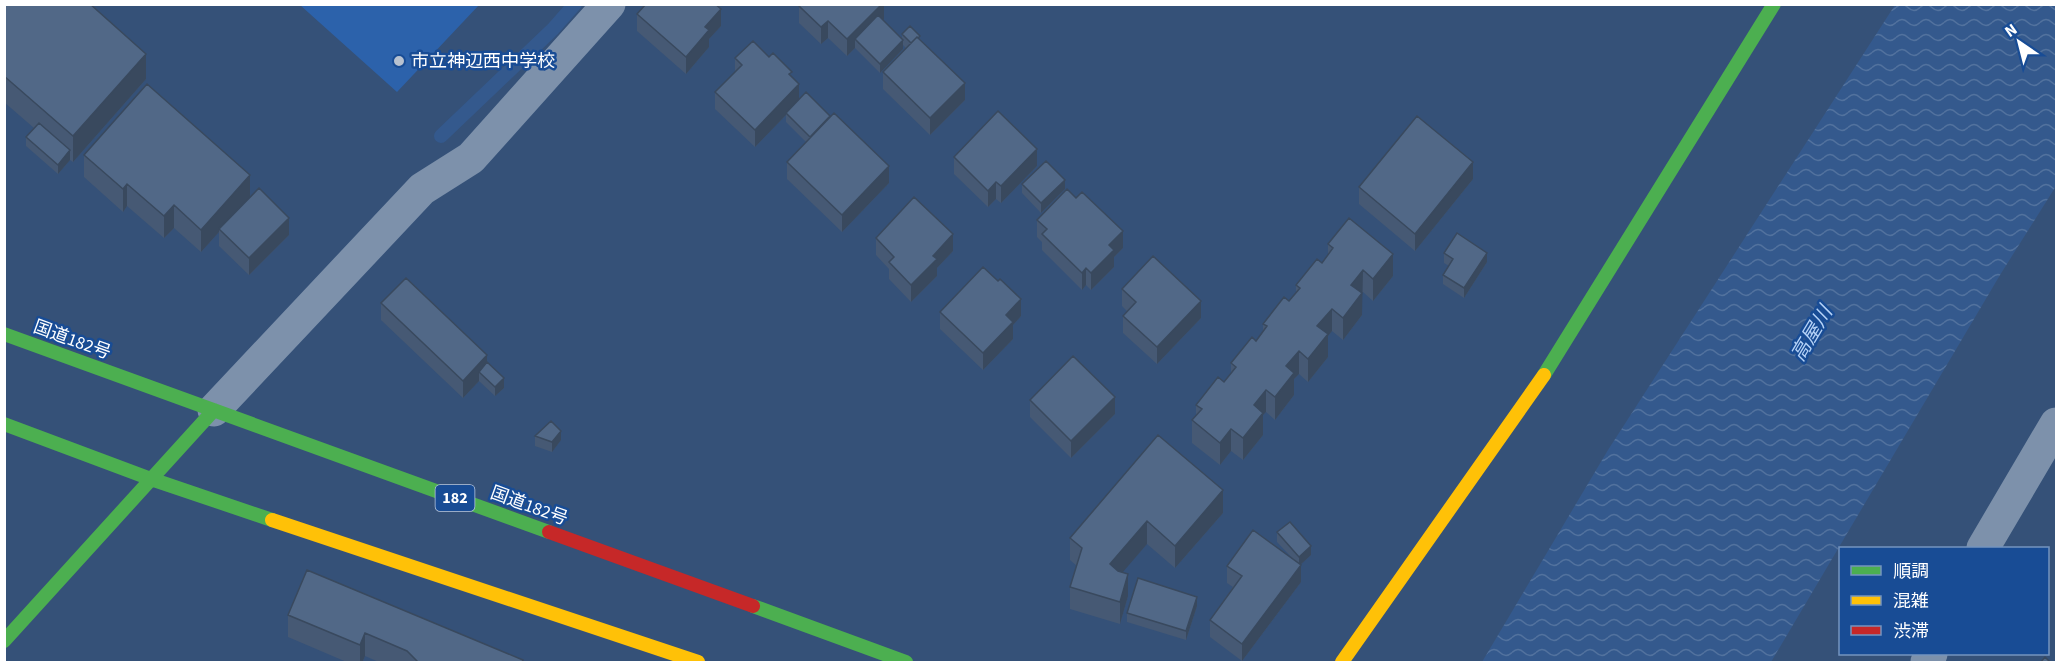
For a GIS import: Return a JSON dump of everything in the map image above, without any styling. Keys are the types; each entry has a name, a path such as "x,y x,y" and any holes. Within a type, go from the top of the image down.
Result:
{"main road":[{"path":"1342,663 1546,372 1774,4"},
{"name":"国道182号","path":"4,334 906,663"},
{"path":"4,641 214,410"},
{"path":"4,424 151,479 698,663"}],"street":[{"path":"214,410 422,189 471,158 609,4"},
{"path":"1984,547 2056,424"}],"shaded area":[{"path":"300,5 479,5 397,92"}],"water":[{"name":"高屋川","path":"1895,5 2056,5 2056,186 2000,275 1771,662 1482,662 1608,450"}],"building":[{"path":"4,4 90,4 146,54 73,136 4,76"},
{"path":"646,4 715,4 721,9 705,27 709,30 686,57 637,14"},
{"path":"800,4 882,4 847,39 828,21 821,27 799,6"},
{"path":"878,15 903,40 880,64 855,39"},
{"path":"910,26 920,36 911,43 902,34"},
{"path":"917,37 965,83 930,118 883,72"},
{"path":"753,41 769,57 773,53 792,72 789,74 799,84 755,130 715,92 742,65 735,58"},
{"path":"147,84 250,175 201,230 174,205 164,216 127,184 123,189 84,155"},
{"path":"806,92 830,116 810,137 786,113"},
{"path":"998,111 1037,149 1001,186 996,182 988,191 954,157"},
{"path":"834,113 889,166 842,215 787,162"},
{"path":"1417,116 1473,162 1415,234 1359,187"},
{"path":"39,123 70,150 58,165 26,137"},
{"path":"1046,161 1065,180 1041,203 1022,184"},
{"path":"259,188 289,218 249,258 219,229"},
{"path":"1067,189 1076,198 1082,192 1123,231 1109,245 1114,250 1091,273 1086,268 1082,273 1042,234 1047,229 1037,220"},
{"path":"914,197 953,234 933,256 937,259 911,285 889,262 894,257 876,238"},
{"path":"1349,218 1393,254 1373,279 1363,270 1351,285 1362,293 1343,318 1332,309 1317,326 1328,334 1308,359 1299,351 1286,366 1294,373 1275,397 1266,390 1254,405 1263,413 1243,438 1231,429 1220,443 1192,420 1202,409 1196,405 1218,377 1224,382 1236,367 1231,363 1252,337 1256,341 1267,326 1263,324 1284,297 1289,301 1300,288 1296,285 1317,259 1322,263 1333,248 1328,244"},
{"path":"1457,233 1487,253 1464,288 1443,275 1453,259 1444,253"},
{"path":"1153,256 1201,301 1157,347 1123,316 1136,302 1122,289"},
{"path":"983,267 1021,299 1006,315 1013,322 983,353 940,312"},
{"path":"406,278 487,355 463,381 381,303"},
{"path":"1073,356 1115,397 1071,441 1030,400"},
{"path":"487,362 504,378 495,387 479,372"},
{"path":"551,421 561,431 552,442 535,436"},
{"path":"1158,435 1223,490 1175,546 1147,521 1110,564 1118,571 1128,574 1120,602 1070,587 1082,548 1070,538"},
{"path":"1290,522 1311,546 1299,557 1277,532"},
{"path":"1253,530 1301,565 1242,644 1210,620 1242,576 1227,566"},
{"path":"307,570 523,660 522,663 419,663 407,651 365,633 360,645 288,615"},
{"path":"1138,578 1197,597 1186,631 1127,613"},
{"path":"2045,657 2051,663 2040,663"}],"waterway":[{"path":"441,136 553,29 575,4"}],"traffic: fast":[{"path":"1544,375 1774,4"},
{"path":"4,334 549,532"},
{"path":"4,641 214,410"},
{"path":"4,424 151,479 272,520"},
{"path":"753,606 906,662"}],"traffic: slow":[{"path":"1342,662 1544,375"},
{"path":"272,520 698,662"}],"traffic: jam":[{"path":"549,532 753,606"}],"place":[{"name":"市立神辺西中学校","path":"399,61"}]}
